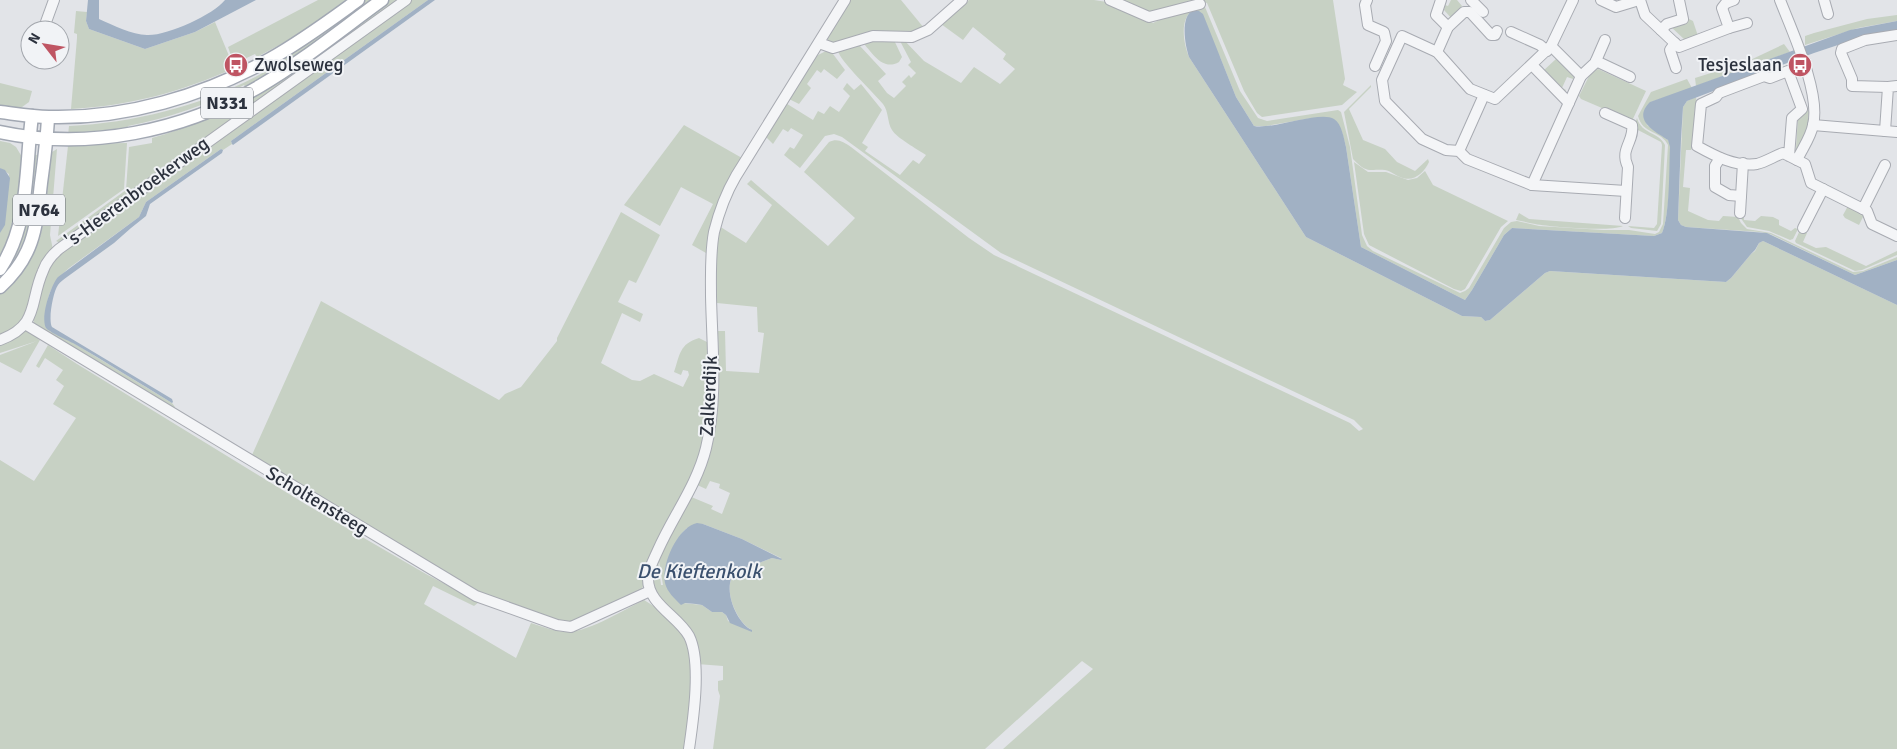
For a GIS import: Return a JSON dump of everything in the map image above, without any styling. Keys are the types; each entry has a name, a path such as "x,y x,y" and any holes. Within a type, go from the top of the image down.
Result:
{"main road":[{"name":"N331","path":"0,112 48,118 113,114 139,109 207,90 272,58 314,32 358,0"},
{"name":"N331","path":"0,132 47,138 110,137 150,130 209,112 261,85 382,0"},
{"path":"30,136 32,116"},
{"path":"47,138 48,118"},
{"name":"N764","path":"0,269 19,229 24,202 30,136"},
{"name":"N764","path":"0,287 19,266 26,255 34,234 47,138"}],"street":[{"path":"47,20 54,0"},
{"name":"'s-Heerenbroekerweg","path":"25,324 35,301 42,272 59,248 406,0"},
{"name":"Zalkerdijk","path":"650,591 648,580 652,564 663,538 701,465 708,435 712,384 711,259 718,217 728,190 747,157 845,0"},
{"path":"819,43 833,48 873,36 912,36 928,30 962,0"},
{"path":"1110,0 1148,17 1200,4"},
{"path":"1367,0 1365,5 1368,24 1384,32 1386,41 1375,66"},
{"path":"1441,0 1436,15 1448,28"},
{"path":"1472,0 1483,12"},
{"path":"1573,0 1549,48 1495,99 1470,89 1436,52 1402,36 1382,80 1385,101 1422,139 1446,150 1459,151 1467,159 1532,185 1626,191"},
{"path":"1601,0 1616,7 1639,0 1645,15 1677,45"},
{"path":"1661,30 1667,24 1683,19 1679,0"},
{"path":"1729,28 1722,8 1726,3 1734,0"},
{"path":"1780,0 1804,64 1811,89 1813,125 1793,158"},
{"path":"1824,0 1828,14"},
{"path":"1436,52 1448,28 1464,12 1470,12 1491,35 1495,35 1496,31"},
{"path":"1676,68 1670,50 1677,45 1747,23"},
{"path":"1511,32 1549,48 1581,76"},
{"path":"1885,131 1893,87 1852,86 1852,79 1841,53 1842,49 1865,40 1897,35"},
{"path":"1532,185 1581,76 1596,60 1605,40"},
{"path":"1596,60 1630,77"},
{"path":"1532,64 1569,103"},
{"path":"1793,158 1792,118 1802,109 1788,71 1770,78 1764,76 1719,93 1716,97 1700,104 1697,146 1724,161 1743,163 1757,164 1782,153 1805,164 1812,184 1867,211 1872,224 1897,236"},
{"path":"1459,151 1484,95"},
{"path":"1605,113 1632,126 1633,131 1625,151 1624,160 1628,167 1625,218"},
{"path":"1813,125 1897,132"},
{"path":"1720,158 1715,166 1714,187 1729,195 1741,196"},
{"path":"1740,213 1743,163"},
{"path":"1863,209 1884,165"},
{"path":"1803,228 1823,189"},
{"path":"0,340 12,335 25,324"},
{"name":"Scholtensteeg","path":"25,324 476,596 557,625 570,627 650,591"},
{"path":"650,591 657,602 683,628 689,637 694,652 694,696 689,749"}],"shaded area":[{"path":"318,0 351,0 311,28 257,57 255,54 234,64 228,47"},
{"path":"365,0 375,0 268,76 212,106 187,114 232,94 245,87 244,85 188,110 128,126 127,128 163,122 149,126 68,135 69,126 143,117 191,104 237,86 286,58"},
{"path":"389,0 401,0 60,243 56,241 126,190 129,147 152,143 152,138 216,114 247,98 305,61"},
{"path":"411,0 428,0 231,141 232,144 223,150 221,149 146,202 139,217 69,268 51,289 47,304 50,331 72,342 172,403 175,407 173,410 34,324 33,316 46,270 62,251"},
{"path":"848,0 901,0 924,28 910,34 836,45 829,42 827,37"},
{"path":"969,0 1094,0 1107,2 1153,23 1186,9 1205,7 1240,91 1258,118 1267,121 1338,110 1341,112 1350,147 1362,235 1367,246 1373,251 1460,293 1469,288 1504,228 1511,222 1517,221 1539,226 1629,230 1655,234 1659,232 1663,224 1668,145 1661,137 1648,130 1640,122 1638,116 1651,92 1687,79 1692,88 1651,102 1644,114 1647,125 1668,140 1670,144 1669,189 1662,233 1654,236 1512,228 1504,235 1465,300 1361,247 1346,147 1342,132 1336,121 1312,118 1266,126 1254,126 1236,97 1220,57 1192,11 1185,20 1184,26 1184,40 1189,57 1306,237 1462,316 1481,317 1485,321 1490,320 1545,273 1550,271 1726,282 1755,251 1759,243 1763,241 1897,305 1897,749 1003,749 1093,669 1082,661 985,749 713,749 720,696 718,681 723,680 723,666 697,664 697,656 655,594 651,579 658,560 661,585 663,585 658,555 689,496 713,506 711,509 722,514 730,493 719,488 720,484 710,481 706,489 695,484 708,462 716,427 719,363 718,331 725,331 726,371 759,373 764,333 758,332 757,307 717,303 716,255 719,226 746,243 772,205 747,184 751,180 828,246 855,218 804,172 829,142 840,141 851,147 969,238 994,255 1350,423 1359,431 1363,429 1354,420 1001,253 842,137 834,134 825,136 800,168 784,155 790,147 794,149 803,135 791,128 788,132 783,129 773,144 765,136 784,102 813,120 818,111 824,114 830,106 839,112 850,96 843,89 847,83 854,90 861,84 882,110 862,143 868,147 865,151 900,175 913,160 919,164 926,155 903,140 892,130 883,104 851,69 838,51 856,43 860,46 886,74 878,81 887,93 894,98 906,86 902,82 909,75 911,78 916,73 908,65 911,62 900,41 904,40 924,61 961,83 974,67 1000,84 1015,69 1003,59 1006,54 973,27 963,40 941,24","holes":["703,524 742,539 781,558 781,560 772,558 738,571 732,576 730,584 732,602 740,619 752,630 728,621 726,615 722,612 712,612 702,605 683,603 681,534 687,528"]},
{"path":"1119,0 1333,0 1345,79 1343,85 1357,92 1342,105 1262,117 1257,113 1244,91 1207,3 1204,2 1151,15"},
{"path":"1451,0 1457,0 1462,6 1452,19 1444,10 1445,5 1448,6"},
{"path":"76,11 87,12 86,21 89,29 145,49 195,32 215,22 234,68 175,91 113,105 71,109 77,38 77,34 74,33"},
{"path":"1897,15 1897,21 1858,28 1805,45 1805,36 1814,33 1867,19"},
{"path":"1689,19 1693,21 1698,36 1686,41 1669,25"},
{"path":"894,40 902,57 899,62 893,64 883,63 864,44 864,41"},
{"path":"1784,44 1790,52 1696,86 1695,78 1746,62"},
{"path":"826,51 833,54 845,70 837,79 824,69 821,73 817,70 807,84 811,88 799,104 787,98 814,57"},
{"path":"1556,59 1574,77 1573,79 1567,77 1562,88 1566,90 1564,93 1543,71"},
{"path":"1598,69 1646,91 1632,121 1581,99 1579,96 1590,74"},
{"path":"0,83 32,91 29,102 18,110 0,108"},
{"path":"1371,85 1349,109 1363,140 1385,149 1397,162 1415,171 1428,159 1429,162 1424,170 1414,178 1405,179 1385,170 1365,169 1353,159 1344,112"},
{"path":"1696,97 1697,108 1695,108 1692,148 1691,150 1686,150 1683,187 1690,188 1688,211 1708,220 1719,221 1723,216 1738,217 1747,229 1771,233 1853,272 1863,271 1897,257 1897,260 1855,275 1770,234 1681,225 1678,220 1683,107 1687,101"},
{"path":"1809,110 1808,126 1795,155 1798,117"},
{"path":"1637,118 1642,127 1658,137 1665,145 1661,224 1657,231 1628,226 1654,228 1657,224 1662,145 1661,142 1638,130 1636,131 1635,124"},
{"path":"684,125 742,158 708,252 706,253 692,245 713,204 681,187 660,226 624,205"},
{"path":"0,141 10,143 16,147 22,157 20,209 0,265 0,233 9,174 0,168"},
{"path":"127,143 124,189 58,236 68,146 76,144"},
{"path":"57,149 50,235 53,250 21,323 0,337 0,291 26,263 38,244 44,221 50,158 52,152"},
{"path":"30,154 37,155 28,231 14,262 0,282 0,272 3,268"},
{"path":"1354,162 1368,172 1386,172 1408,180 1417,178 1425,171 1433,185 1508,221 1501,227 1465,289 1461,291 1454,289 1369,245 1364,234"},
{"path":"1848,206 1863,213 1864,215 1859,225 1843,215"},
{"path":"621,212 660,235 636,283 629,280 618,302 643,314 640,322 622,313 601,363 632,380 640,381 654,374 683,387 689,375 688,371 683,370 681,375 674,372 681,351 692,340 699,338 709,343 708,420 698,467 640,591 572,624 560,624 481,594 252,455 321,301 499,400 505,394 521,387 557,341"},
{"path":"1519,213 1529,219 1623,226 1594,229 1543,225 1516,220"},
{"path":"1761,216 1773,217 1779,220 1779,225 1791,231 1795,228 1798,229 1793,239 1790,240 1769,231 1747,227 1740,217 1744,218 1744,220 1755,221"},
{"path":"1800,230 1807,233 1803,242 1816,248 1826,247 1866,266 1897,251 1897,255 1862,270 1855,271 1796,243 1795,241"},
{"path":"26,331 39,336 38,339 40,340 21,373 0,362 0,355 37,341 0,353 0,343"},
{"path":"48,345 307,505 426,574 479,602 474,606 433,586 424,604 516,658 531,623 554,630 569,632 597,624 644,600 663,613 680,629 689,641 692,650 693,678 686,749 0,749 0,460 34,481 76,418 53,404 64,386 56,380 63,370 45,358 39,368 36,366"}],"water":[{"path":"88,0 99,0 99,19 129,32 147,35 166,32 189,24 211,12 225,0 256,0 195,32 145,49 89,29 86,21"},
{"path":"428,0 435,0 232,144 231,141"},
{"path":"1193,10 1203,14 1236,97 1254,126 1319,117 1328,117 1337,121 1346,147 1361,247 1465,300 1504,235 1512,228 1654,236 1662,233 1668,203 1670,147 1668,140 1651,129 1644,120 1645,108 1650,102 1850,30 1897,21 1897,32 1856,39 1687,101 1683,107 1678,220 1681,225 1686,227 1767,233 1855,275 1897,260 1897,305 1763,241 1759,243 1726,282 1550,271 1545,273 1490,320 1485,321 1481,317 1462,316 1306,237 1189,57 1185,39 1185,25 1186,19"},
{"path":"221,149 223,150 222,153 150,204 146,216 114,243 61,282 56,289 53,300 51,312 52,327 172,399 172,403 85,350 48,330 44,317 45,309 58,277 139,217 146,202"},
{"path":"0,168 5,170 10,178 5,225 0,233"},
{"name":"De Kieftenkolk","path":"697,523 742,539 782,559 772,558 738,571 732,576 730,593 732,602 740,620 752,632 730,623 722,612 712,612 702,605 685,603 681,605 668,589 664,575 672,547 683,531"}],"place":[{"name":"Zwolseweg","path":"236,65"},
{"name":"Tesjeslaan","path":"1800,65"}]}
